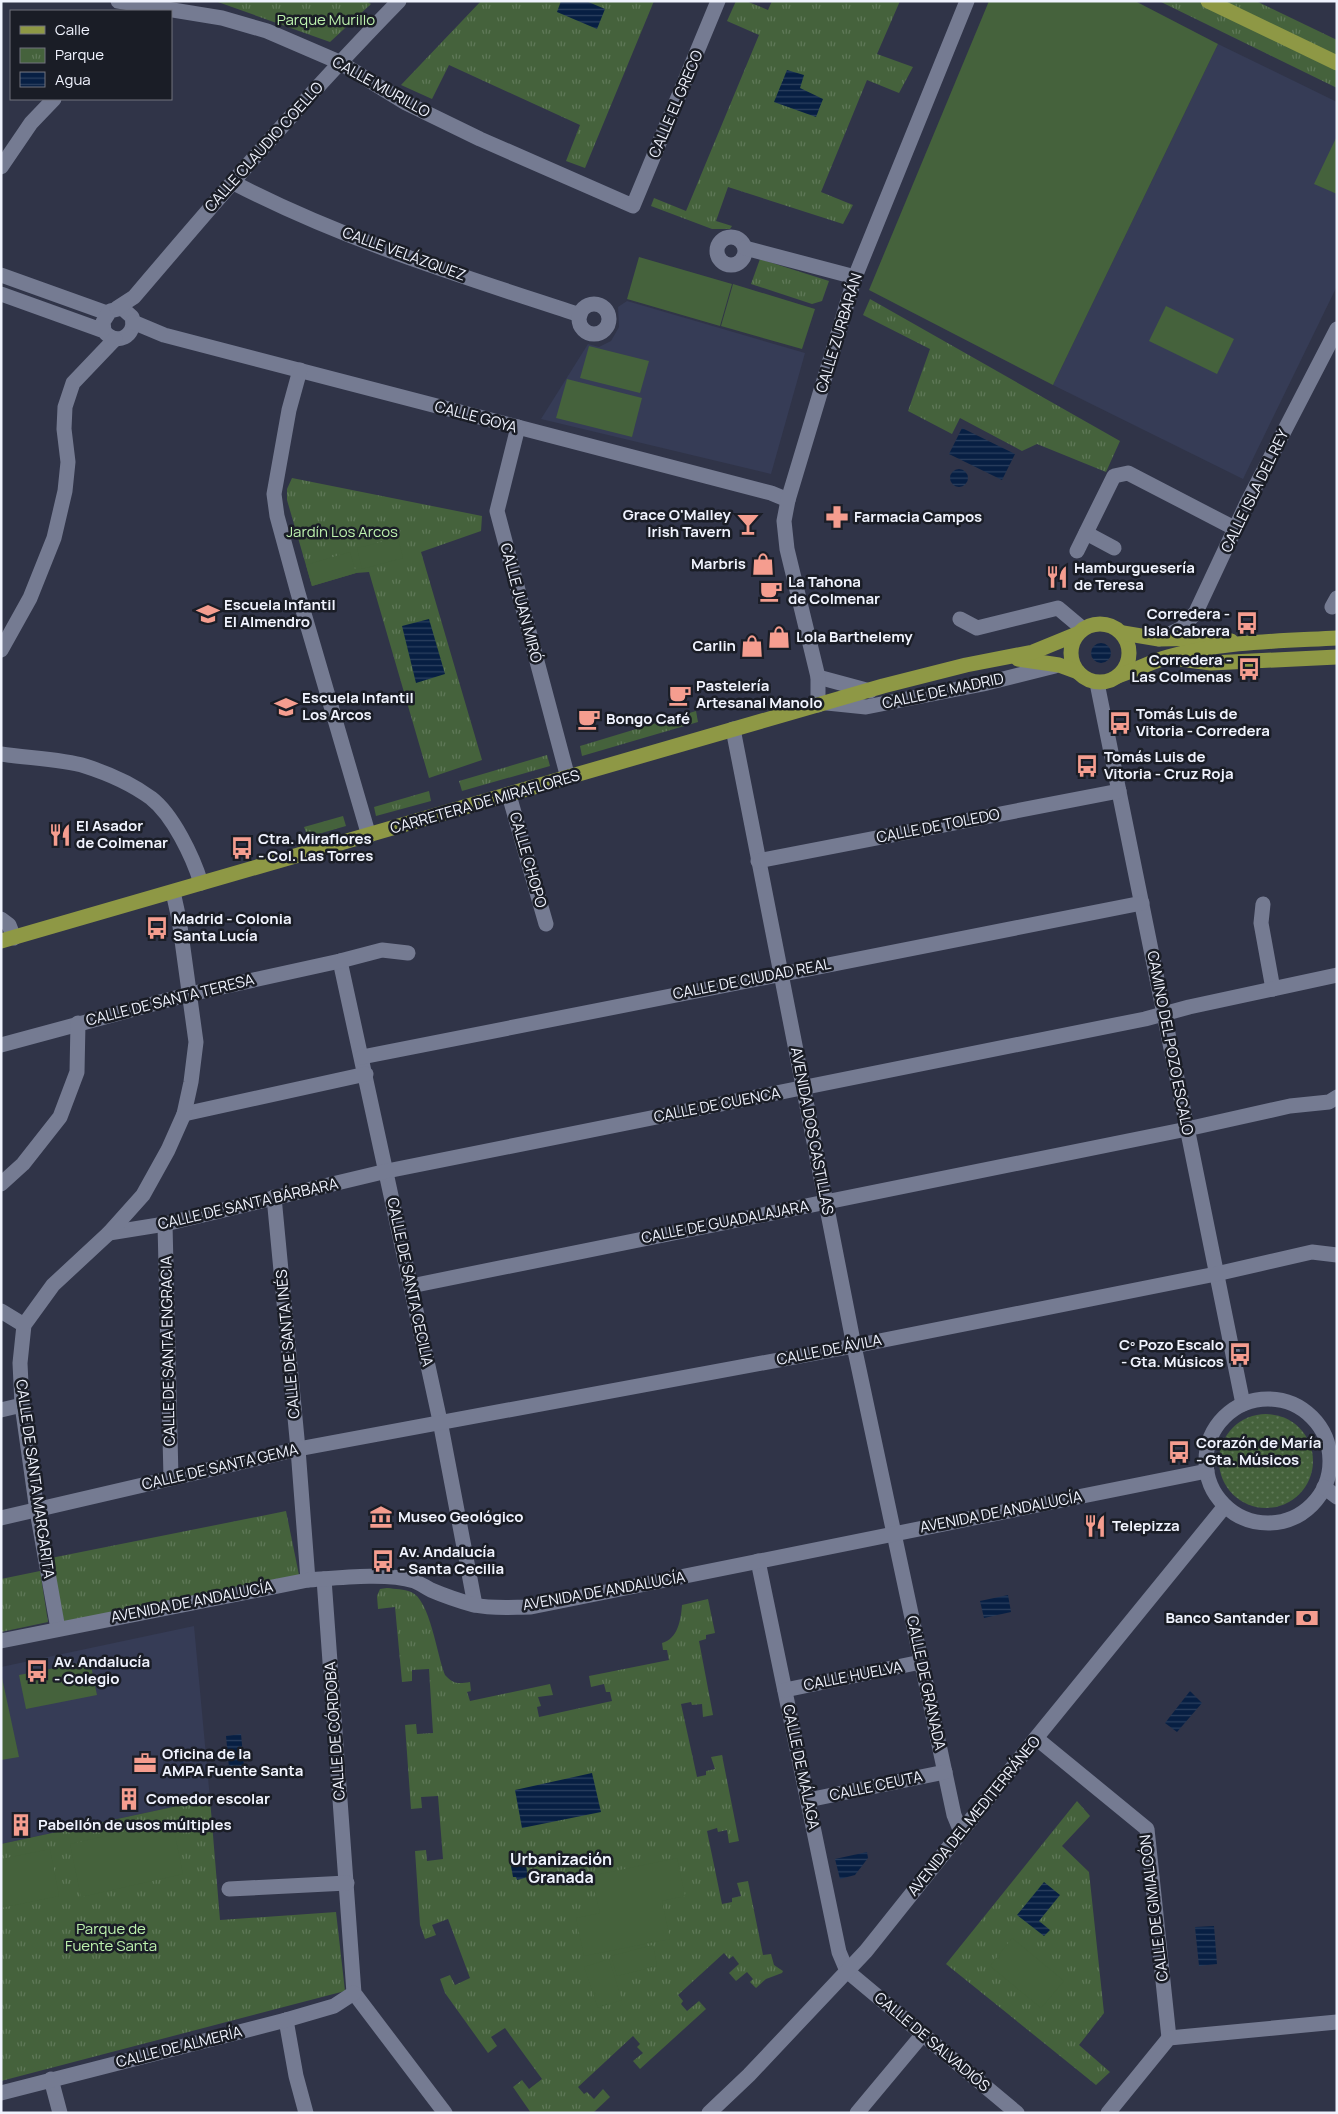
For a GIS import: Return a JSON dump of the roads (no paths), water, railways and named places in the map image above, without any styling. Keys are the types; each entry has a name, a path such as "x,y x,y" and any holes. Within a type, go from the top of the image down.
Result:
{"main road":[{"path":"1208,1 1337,63"},
{"path":"1099,623 1116,627 1123,633 1128,642 1129,661 1125,670 1112,680 1097,682 1084,677 1078,672 1074,665 1071,649 1080,632 1091,624 1099,623"},
{"name":"CALLE DE MADRID","path":"876,689 966,665 1033,652 1080,632"},
{"path":"1123,633 1159,639 1212,638 1247,643"},
{"path":"1118,676 1169,657 1247,643 1337,638"},
{"path":"1169,657 1211,663 1337,657"},
{"name":"CALLE DE MADRID","path":"1009,658 1059,665 1078,672"},
{"name":"CARRETERA DE MIRAFLORES","path":"8,939 876,689"}],"street":[{"name":"CALLE MURILLO","path":"118,1 159,6 222,18 267,31 340,62 406,103 480,139 633,206"},
{"name":"CALLE CLAUDIO COELLO","path":"112,311 134,297 232,182 340,62 399,1"},
{"name":"CALLE EL GRECO","path":"633,206 718,1"},
{"name":"CALLE ZURBARÁN","path":"822,704 818,677 787,549 784,521 788,500 855,277 968,1"},
{"path":"1,167 31,123 53,100"},
{"name":"CALLE VELÁZQUEZ","path":"232,182 315,221 400,256 580,315"},
{"path":"745,248 855,277"},
{"path":"1,275 112,311 126,310 133,319"},
{"name":"CALLE GOYA","path":"1,294 114,336 164,335"},
{"path":"1,650 30,598 54,538 65,492 68,462 64,429 65,406 73,383 114,336 132,331 134,297"},
{"path":"112,311 103,322 114,336"},
{"name":"CALLE GOYA","path":"133,319 164,335 771,493 788,500"},
{"name":"CALLE ISLA DEL REY","path":"1159,639 1182,628 1196,612 1337,329"},
{"path":"300,370 289,410 274,494 277,516 369,836"},
{"name":"CALLE JUAN MIRÓ","path":"518,427 497,511 568,778"},
{"path":"1077,551 1114,476 1122,473 1128,473 1236,529"},
{"path":"1086,533 1114,548"},
{"path":"960,619 977,628 1058,608 1080,632"},
{"name":"CALLE DE MADRID","path":"822,704 866,707 983,684 1059,665"},
{"path":"818,677 876,689"},
{"name":"CAMINO DEL POZO ESCALO","path":"1097,682 1243,1404"},
{"name":"AVENIDA DOS CASTILLAS","path":"733,729 854,1346 894,1533"},
{"path":"1,754 84,766 122,780 152,798 170,820 193,858 201,883"},
{"name":"CALLE DE TOLEDO","path":"758,861 1119,791"},
{"name":"CALLE CHOPO","path":"509,795 546,924"},
{"name":"CALLE DE SANTA MARGARITA","path":"58,1628 36,1511 22,1406 20,1363 24,1325 53,1285 109,1233 143,1195 168,1150 184,1114 191,1082 196,1042 177,908 173,892"},
{"name":"CALLE DE CIUDAD REAL","path":"362,1057 1142,903"},
{"path":"1263,904 1261,923 1273,989"},
{"path":"1,919 9,926 8,939"},
{"name":"CALLE DE SANTA TERESA","path":"1,1045 190,994 382,950 408,953"},
{"name":"CALLE DE SANTA CECILIA","path":"340,961 440,1421 475,1605"},
{"name":"CALLE DE CUENCA","path":"387,1171 1164,1014 1337,975"},
{"path":"1,1184 23,1164 60,1117 77,1072 78,1023"},
{"path":"184,1114 366,1074"},
{"name":"CALLE DE GUADALAJARA","path":"411,1286 1187,1129 1290,1106 1334,1104"},
{"name":"CALLE DE SANTA BÁRBARA","path":"109,1233 165,1224 387,1171"},
{"name":"CALLE DE SANTA INÉS","path":"274,1198 298,1449 308,1580"},
{"name":"CALLE DE SANTA ENGRACIA","path":"165,1224 171,1478"},
{"name":"CALLE DE ÁVILA","path":"440,1421 854,1346 1216,1274 1312,1252 1337,1255"},
{"path":"1,1311 24,1325"},
{"path":"1266,1399 1279,1400 1296,1406 1311,1416 1319,1425 1332,1447 1324,1487 1312,1504 1296,1516 1275,1522 1264,1523 1243,1518 1225,1506 1213,1489 1207,1471 1207,1449 1216,1427 1228,1414 1243,1404 1266,1399"},
{"path":"1,1410 22,1406"},
{"name":"CALLE DE SANTA GEMA","path":"1,1518 298,1449 440,1421"},
{"name":"AVENIDA DE ANDALUCÍA","path":"1,1641 58,1628 308,1580 381,1577 401,1579 414,1581 432,1590 475,1605 502,1608 532,1607 1207,1471"},
{"path":"1324,1487 1337,1497"},
{"name":"AVENIDA DEL MEDITERRÁNEO","path":"709,2113 749,2075 866,1951 1225,1506"},
{"name":"CALLE DE GRANADA","path":"894,1533 954,1814 961,1832"},
{"name":"CALLE DE MÁLAGA","path":"758,1561 839,1952 847,1971"},
{"name":"CALLE DE CÓRDOBA","path":"324,1579 354,1993"},
{"name":"CALLE HUELVA","path":"785,1690 921,1662"},
{"name":"CALLE DE GIMIALCÓN","path":"1036,1738 1147,1829 1169,2038"},
{"name":"CALLE CEUTA","path":"808,1800 945,1772"},
{"path":"229,1889 347,1883"},
{"name":"CALLE DE SALVADIÓS","path":"847,1971 1017,2113"},
{"path":"354,1993 445,2113"},
{"name":"CALLE DE ALMERÍA","path":"1,2093 286,2020 334,2006 354,1993"},
{"path":"286,2020 296,2076 306,2113"},
{"path":"1108,2113 1169,2038 1337,2022"},
{"path":"857,2113 923,2034"},
{"path":"51,2079 60,2113"}],"water":[{"path":"561,1 586,1 605,9 597,29 557,12"},
{"path":"787,70 804,75 800,88 823,99 816,117 774,102"},
{"path":"962,428 1015,454 1002,480 949,454"},
{"path":"959,469 965,472 968,478 965,484 959,487 953,484 950,478 953,472"},
{"path":"429,619 445,674 416,683 402,626"},
{"path":"1101,643 1108,646 1111,653 1108,660 1101,663 1094,660 1091,653 1094,646"},
{"path":"1008,1595 1011,1612 984,1618 980,1601"},
{"path":"1190,1691 1202,1703 1177,1732 1165,1723"},
{"path":"241,1734 244,1767 229,1768 226,1736"},
{"path":"592,1773 601,1812 522,1828 515,1790"},
{"path":"867,1852 868,1858 855,1875 840,1879 835,1859"},
{"path":"522,1863 523,1866 526,1866 528,1877 517,1880 516,1877 513,1877 511,1866"},
{"path":"1044,1882 1060,1895 1039,1921 1050,1930 1044,1936 1017,1915"},
{"path":"1214,1926 1217,1964 1199,1966 1195,1927"}],"place":[{"name":"Farmacia Campos","path":"837,517"},
{"name":"Grace O'Malley Irish Tavern","path":"748,524"},
{"name":"Marbris","path":"763,564"},
{"name":"Hamburguesería de Teresa","path":"1057,577"},
{"name":"La Tahona de Colmenar","path":"771,591"},
{"name":"Escuela Infantil El Almendro","path":"208,614"},
{"name":"Corredera - Isla Cabrera","path":"1247,623"},
{"name":"Lola Barthelemy","path":"779,637"},
{"name":"Carlin","path":"752,646"},
{"name":"Corredera - Las Colmenas","path":"1249,669"},
{"name":"Pastelería Artesanal Manolo","path":"680,695"},
{"name":"Escuela Infantil Los Arcos","path":"286,707"},
{"name":"Bongo Café","path":"589,719"},
{"name":"Tomás Luis de Vitoria - Corredera","path":"1120,723"},
{"name":"Tomás Luis de Vitoria - Cruz Roja","path":"1087,766"},
{"name":"El Asador de Colmenar","path":"60,835"},
{"name":"Ctra. Miraflores - Col. Las Torres","path":"242,848"},
{"name":"Madrid - Colonia Santa Lucía","path":"157,928"},
{"name":"Cº Pozo Escalo - Gta. Músicos","path":"1240,1354"},
{"name":"Corazón de María - Gta. Músicos","path":"1179,1452"},
{"name":"Museo Geológico","path":"381,1517"},
{"name":"Telepizza","path":"1095,1526"},
{"name":"Av. Andalucía - Santa Cecilia","path":"383,1561"},
{"name":"Banco Santander","path":"1307,1618"},
{"name":"Av. Andalucía - Colegio","path":"37,1671"},
{"name":"Oficina de la AMPA Fuente Santa","path":"145,1763"},
{"name":"Comedor escolar","path":"129,1799"},
{"name":"Pabellón de usos múltiples","path":"21,1825"}],"district":[{"name":"Urbanización Granada","path":"561,1868"}],"park label":[{"name":"Parque Murillo","path":"326,20"},
{"name":"Jardín Los Arcos","path":"342,532"},
{"name":"Parque de Fuente Santa","path":"111,1938"}]}
